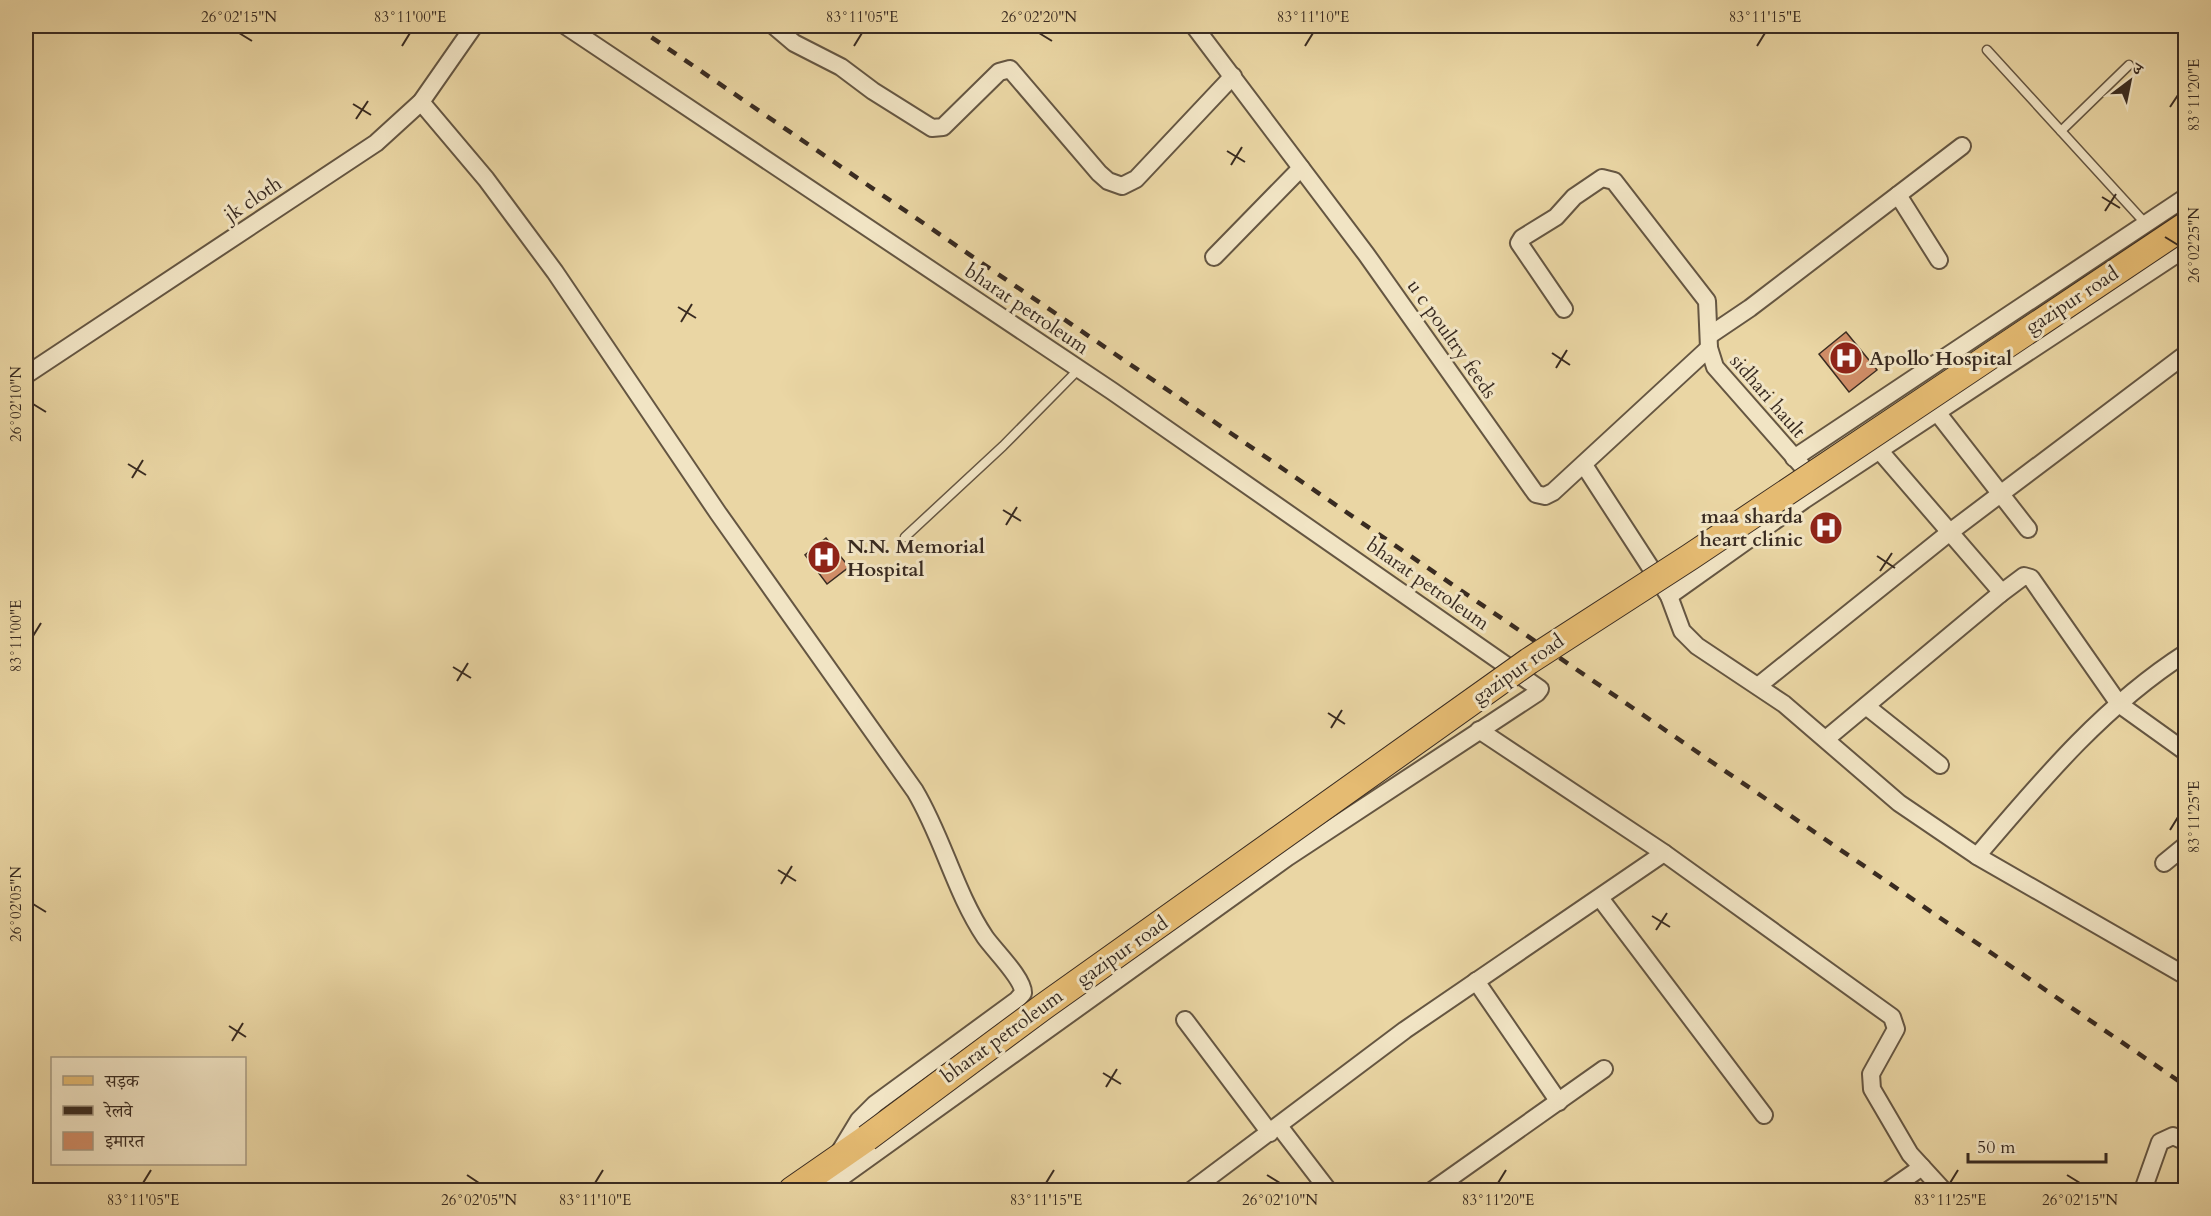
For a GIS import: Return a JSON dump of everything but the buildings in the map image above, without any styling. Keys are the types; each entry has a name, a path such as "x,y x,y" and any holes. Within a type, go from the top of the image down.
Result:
{"main road":[{"name":"gazipur road","path":"792,1191 1053,1000 1529,661 1690,557 2186,225"}],"street":[{"name":"jk cloth","path":"26,375 376,143 421,102 474,26"},
{"name":"bharat petroleum","path":"566,26 1079,369 1539,687 1537,693 1288,857 824,1191"},
{"path":"774,26 794,43 846,70 873,91 932,128 944,127 999,72 1010,69 1099,172 1108,181 1122,186 1136,179 1233,76"},
{"name":"u c poultry feeds","path":"1194,26 1301,168 1536,494 1545,496 1553,492 1584,465 1709,341 1962,146"},
{"path":"421,102 486,178 555,272 718,513 915,791 932,819 971,914 984,935 1022,984 1023,993 1017,1000 865,1113 836,1158"},
{"path":"1214,257 1301,168"},
{"name":"sidhari hault","path":"1564,309 1520,243 1522,238 1563,212 1574,196 1607,177 1614,181 1702,293 1709,310 1709,341 1715,368 1822,488"},
{"path":"1898,195 1938,260"},
{"path":"1794,458 2186,198"},
{"path":"1669,596 1936,411 2186,248"},
{"path":"1758,686 1950,532 2186,354"},
{"path":"1936,411 2028,529"},
{"path":"1879,450 2000,594"},
{"path":"1584,465 1669,596 1682,631 1688,638 1758,686 1826,739 1899,803 1977,856 2185,974"},
{"path":"1826,739 2024,576 2031,578 2119,704 2186,752"},
{"path":"1977,856 2077,742 2158,671 2186,654"},
{"path":"1866,706 1940,765"},
{"path":"1479,730 1664,853 1892,1017 1896,1029 1871,1074 1872,1089 1910,1154 1943,1191"},
{"path":"2164,863 2186,845"},
{"path":"1192,1191 1405,1030 1664,853"},
{"path":"1600,898 1764,1115"},
{"path":"1476,981 1559,1102"},
{"path":"1185,1020 1328,1191"},
{"path":"1433,1191 1604,1069"},
{"path":"2143,1191 2160,1142 2173,1136 2186,1142"},
{"path":"1889,1191 1922,1167"}],"lane":[{"path":"1987,50 2146,224"},
{"path":"2061,131 2129,65"},
{"path":"905,537 1003,446 1079,369"}],"railway":[{"path":"635,26 2186,1086"}],"place":[{"name":"Apollo Hospital","path":"1846,358"},
{"name":"maa sharda heart clinic","path":"1826,528"},
{"name":"N.N. Memorial Hospital","path":"824,557"}]}
